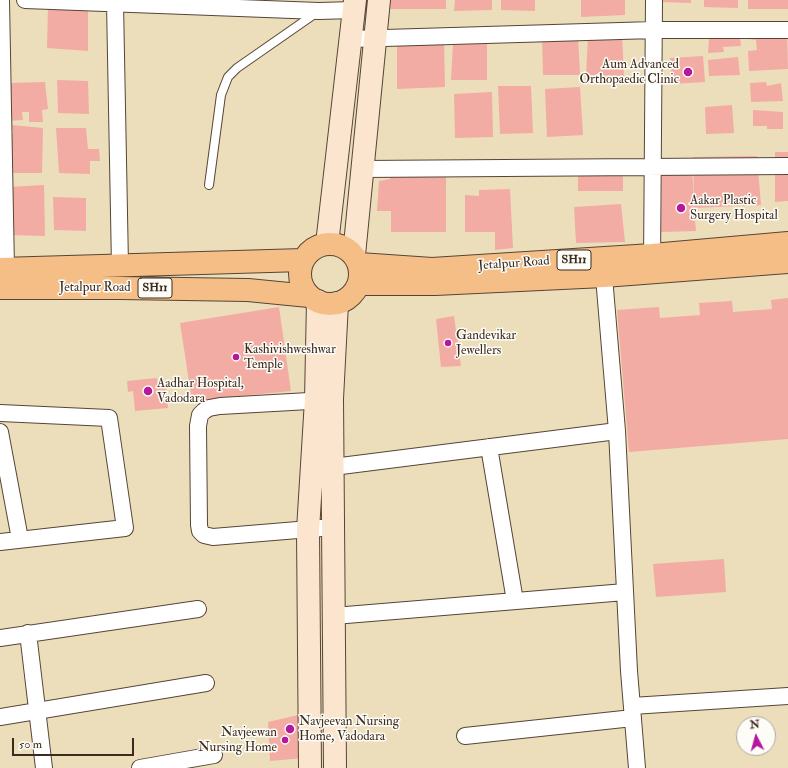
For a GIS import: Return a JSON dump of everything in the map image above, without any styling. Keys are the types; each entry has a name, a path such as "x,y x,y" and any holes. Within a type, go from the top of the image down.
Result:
{"main road":[{"path":"357,268 347,249 338,245 327,244 314,249 303,260 300,269 300,279 303,288 322,300 347,299 354,292 357,268 362,169 379,0"},
{"path":"327,244 354,5"},
{"name":"Jetalpur Road","path":"357,268 448,283 652,263 788,243"},
{"name":"Jetalpur Road","path":"2,276 120,266 303,260"},
{"name":"Jetalpur Road","path":"652,263 788,262"},
{"name":"Jetalpur Road","path":"2,276 120,288 248,290 322,300"},
{"path":"322,300 324,400 333,467 334,768"},
{"path":"310,768 308,530 324,400"}],"street":[{"path":"1,0 2,276"},
{"path":"25,0 319,11 354,5"},
{"path":"652,263 654,0"},
{"path":"115,3 120,266"},
{"path":"351,39 654,30 788,30"},
{"path":"362,169 788,166"},
{"path":"603,267 617,431 632,712 637,768"},
{"path":"324,400 214,406 200,415 198,426 199,525 200,532 204,535 213,537 334,528"},
{"path":"0,413 109,418 125,528 0,542"},
{"path":"333,467 617,431"},
{"path":"0,432 20,539"},
{"path":"489,448 515,601"},
{"path":"334,616 625,592"},
{"path":"0,638 198,609"},
{"path":"28,633 44,768"},
{"path":"0,717 206,683"},
{"path":"465,736 632,712 788,696"},
{"path":"140,768 214,755"}],"lane":[{"path":"209,185 221,95 228,77 237,68 319,11"}],"building":[{"path":"391,0 446,0 446,9 390,9"},
{"path":"455,0 492,0 492,10 454,11"},
{"path":"501,0 535,0 535,11 501,10"},
{"path":"581,0 625,0 625,15 581,17"},
{"path":"661,0 691,0 691,3 661,2"},
{"path":"704,0 738,0 738,8 704,7"},
{"path":"748,0 788,0 788,9 748,9"},
{"path":"48,6 88,8 88,51 47,48"},
{"path":"748,30 787,31 788,69 749,71 748,51 757,50 756,40 749,39"},
{"path":"622,34 624,76 586,75 588,36"},
{"path":"578,35 580,75 543,75 542,36"},
{"path":"740,37 741,46 723,47 724,52 708,53 709,38"},
{"path":"444,41 445,87 397,89 397,43"},
{"path":"487,42 487,80 451,80 453,44"},
{"path":"703,56 705,82 672,84 670,58"},
{"path":"738,57 740,75 709,76 708,60"},
{"path":"57,80 88,81 89,114 58,113"},
{"path":"45,82 48,109 42,110 43,122 29,122 29,112 22,112 23,120 6,121 6,108 12,108 10,83"},
{"path":"766,82 767,86 781,83 783,101 751,102 750,83"},
{"path":"498,86 531,86 533,133 500,134"},
{"path":"580,87 583,135 547,137 545,89"},
{"path":"492,92 493,137 455,138 454,94"},
{"path":"732,105 734,133 706,134 705,107"},
{"path":"753,110 783,112 783,129 767,129 767,126 753,126"},
{"path":"12,125 43,128 42,173 11,173 12,153 7,153 6,135 13,134"},
{"path":"56,128 86,128 88,149 99,149 100,161 90,161 90,174 59,173"},
{"path":"775,152 788,152 788,201 775,202"},
{"path":"757,156 761,205 694,208 696,231 661,232 662,167 692,170 694,199 693,157"},
{"path":"393,160 446,161 446,232 391,232 391,211 377,211 379,181 390,179"},
{"path":"578,169 623,170 623,191 578,191"},
{"path":"44,185 45,236 8,235 7,187"},
{"path":"510,189 513,248 495,250 495,232 465,232 465,195 479,196 479,190"},
{"path":"53,197 86,198 86,231 54,230"},
{"path":"621,204 625,242 576,243 574,207"},
{"path":"788,298 788,439 629,452 617,310 659,307 660,318 700,315 699,303 732,301 733,312 772,309 771,300"},
{"name":"Kashivishweshwar Temple","path":"279,307 291,391 192,401 180,323"},
{"name":"Gandevikar Jewellers","path":"454,316 461,366 441,367 436,319"},
{"path":"157,378 158,387 166,386 168,408 135,411 133,391 128,392 127,381"},
{"path":"724,559 726,592 656,597 653,564"},
{"name":"Navjeewan Nursing Home","path":"298,715 304,758 270,761 268,722"}],"place":[{"name":"Aum Advanced Orthopaedic Clinic","path":"688,72"},
{"name":"Aakar Plastic Surgery Hospital","path":"681,208"},
{"name":"Gandevikar Jewellers","path":"448,343"},
{"name":"Kashivishweshwar Temple","path":"236,357"},
{"name":"Aadhar Hospital, Vadodara","path":"148,391"},
{"name":"Navjeevan Nursing Home, Vadodara","path":"290,729"},
{"name":"Navjeewan Nursing Home","path":"285,740"}]}
